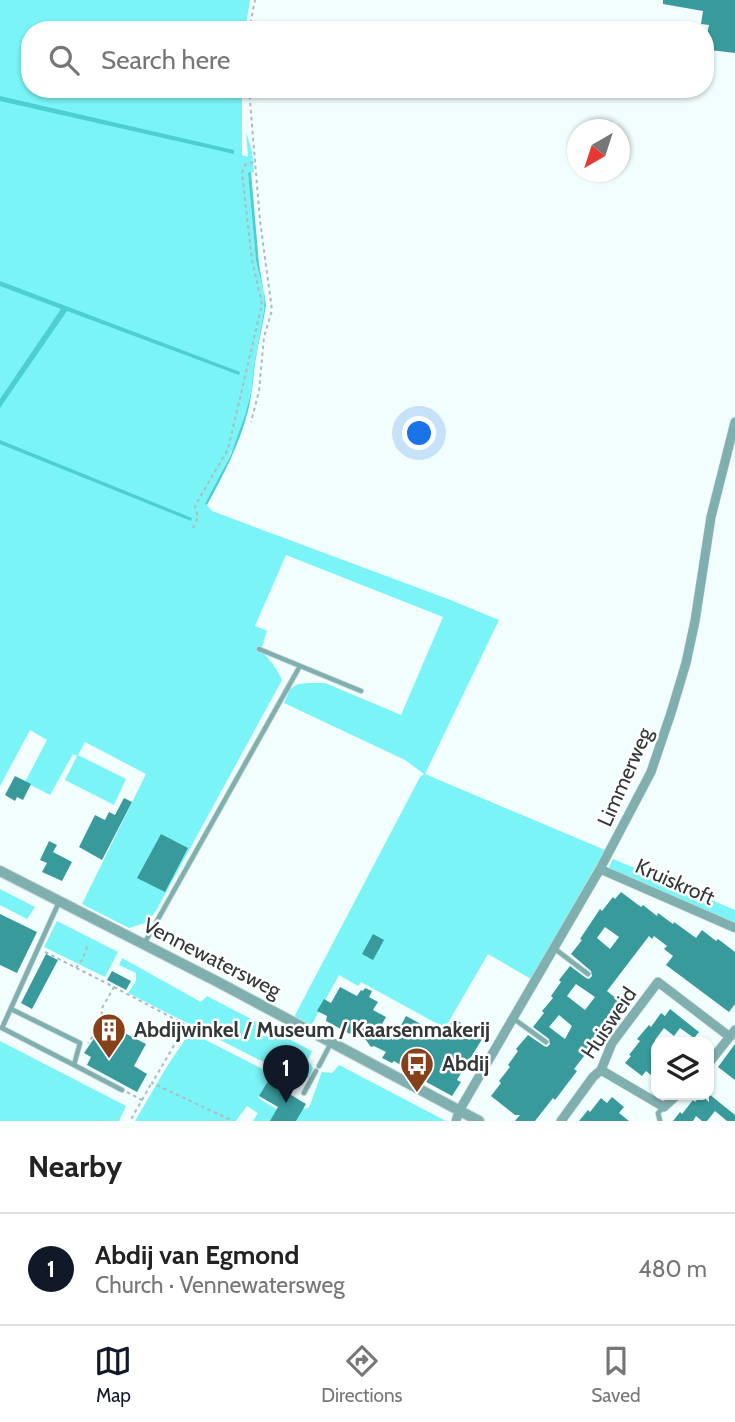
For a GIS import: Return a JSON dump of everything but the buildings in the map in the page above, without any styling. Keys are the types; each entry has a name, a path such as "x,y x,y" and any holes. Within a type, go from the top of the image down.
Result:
{"street":[{"name":"Limmerweg","path":"458,1116 600,869 651,772 691,642 711,517 735,422"},
{"name":"Kruiskroft","path":"600,869 735,928"},
{"name":"Vennewatersweg","path":"0,872 332,1042 458,1116 479,1121"},
{"name":"Huisweid","path":"561,1121 601,1070 612,1043 658,982 732,1034"},
{"path":"714,1057 732,1034"},
{"path":"601,1070 664,1107 672,1100"}],"lane":[{"path":"259,649 361,691"},
{"path":"143,944 300,666"},
{"path":"59,901 2,1028 122,1090"},
{"path":"554,948 588,974"},
{"path":"11,1009 80,1043 74,1065"},
{"path":"513,1019 546,1042"},
{"path":"304,1093 332,1042"},
{"path":"660,1121 658,1113 664,1107"}],"path":[{"path":"251,21 255,0"},
{"path":"250,98 254,162 272,310 264,337 259,391 251,422"},
{"path":"193,528 198,517 195,506 228,449 262,304 252,260 242,173 245,165 254,162"},
{"path":"76,968 88,944"},
{"path":"38,948 186,1025 130,1121"},
{"path":"78,1049 83,1051 101,1025 102,1008 114,987"},
{"path":"152,1083 233,1121"},
{"path":"122,1090 142,1100"}],"shaded area":[{"path":"0,0 250,0 246,21 21,21 21,98 242,98 242,155 248,157 246,132 252,151 254,172 248,173 256,261 265,305 245,415 234,446 206,504 212,511 499,620 425,774 605,850 531,979 488,954 445,1028 361,982 358,986 339,975 311,1026 294,1017 420,777 424,774 405,760 284,703 290,689 298,684 325,683 401,715 443,617 286,555 255,626 267,631 261,650 282,680 148,922 129,928 82,904 146,774 85,742 78,755 126,779 114,805 65,780 77,756 73,754 50,795 25,782 47,740 30,730 0,786"},
{"path":"0,96 234,150 234,154 0,101"},
{"path":"251,172 264,292 256,261 248,173"},
{"path":"0,281 240,372 239,375 67,311 0,408 0,399 61,309 0,286"},
{"path":"265,299 266,305 251,393"},
{"path":"251,393 240,436 207,505 205,504 231,454"},
{"path":"0,440 192,518 191,521 0,444"},
{"path":"613,859 735,910 735,923 614,871 609,867"},
{"path":"0,889 35,907 27,919 0,905"},
{"path":"57,921 118,952 105,977 44,947"},
{"path":"122,958 201,1002 207,996 312,1051 308,1060 313,1068 309,1077 304,1080 297,1079 128,993 136,981 136,973 119,965"},
{"path":"190,1032 291,1085 292,1095 268,1081 258,1098 278,1110 271,1121 253,1121 258,1113 247,1106 236,1121 135,1121"},
{"path":"0,1041 126,1106 119,1121 0,1121"},
{"path":"339,1065 446,1121 294,1121 302,1109 310,1105 322,1072 332,1073"}],"place":[{"name":"Abdijwinkel / Museum / Kaarsenmakerij","path":"109,1060"},
{"name":"Abdij","path":"417,1094"},
{"name":"Abdij van Egmond","path":"286,1103"}]}
